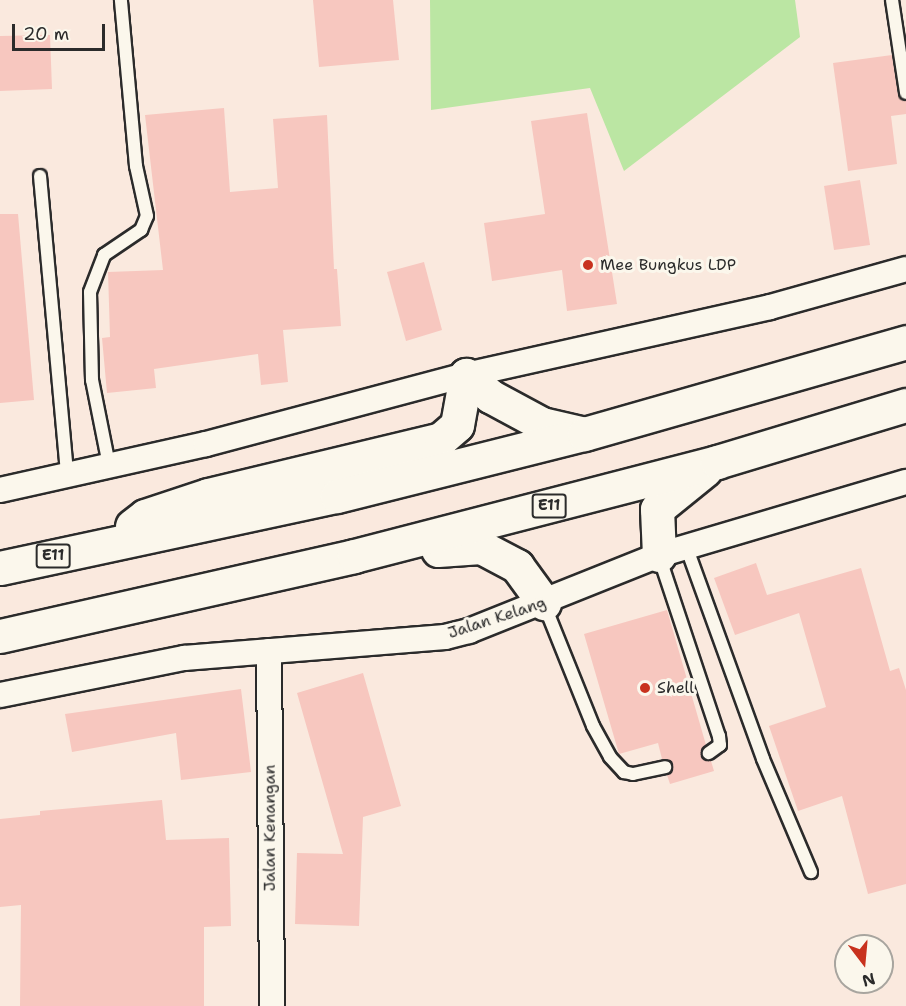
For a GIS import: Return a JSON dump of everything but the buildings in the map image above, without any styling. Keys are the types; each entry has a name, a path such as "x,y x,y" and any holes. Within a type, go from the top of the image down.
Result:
{"highway":[{"name":"E11","path":"0,568 337,496 584,434 906,342"},
{"path":"466,375 490,396 542,424 584,434"},
{"path":"106,545 145,516 208,495 441,439 457,425 466,375"},
{"name":"E11","path":"0,636 187,591 354,556 717,462 906,405"},
{"path":"672,550 657,509 717,462"},
{"path":"354,556 481,547 517,566 544,603"}],"street":[{"path":"0,490 206,444 466,375 770,307 906,269"},
{"name":"Jalan Kelang","path":"0,695 184,658 444,637 544,603 672,550 906,482"},
{"name":"Jalan Kenangan","path":"269,651 272,1006"}],"lane":[{"path":"109,465 92,380 90,292 104,255 141,230 147,216 136,166 121,0"},
{"path":"892,0 906,93"},
{"path":"40,176 67,475"},
{"path":"672,550 719,736 720,745 709,753"},
{"path":"672,550 811,872"},
{"path":"544,603 593,726 610,757 624,772 633,774 665,767"}],"green space":[{"path":"430,0 795,0 800,37 624,171 590,88 431,110"}],"place":[{"name":"Mee Bungkus LDP","path":"588,265"},
{"name":"Shell","path":"645,688"}]}
